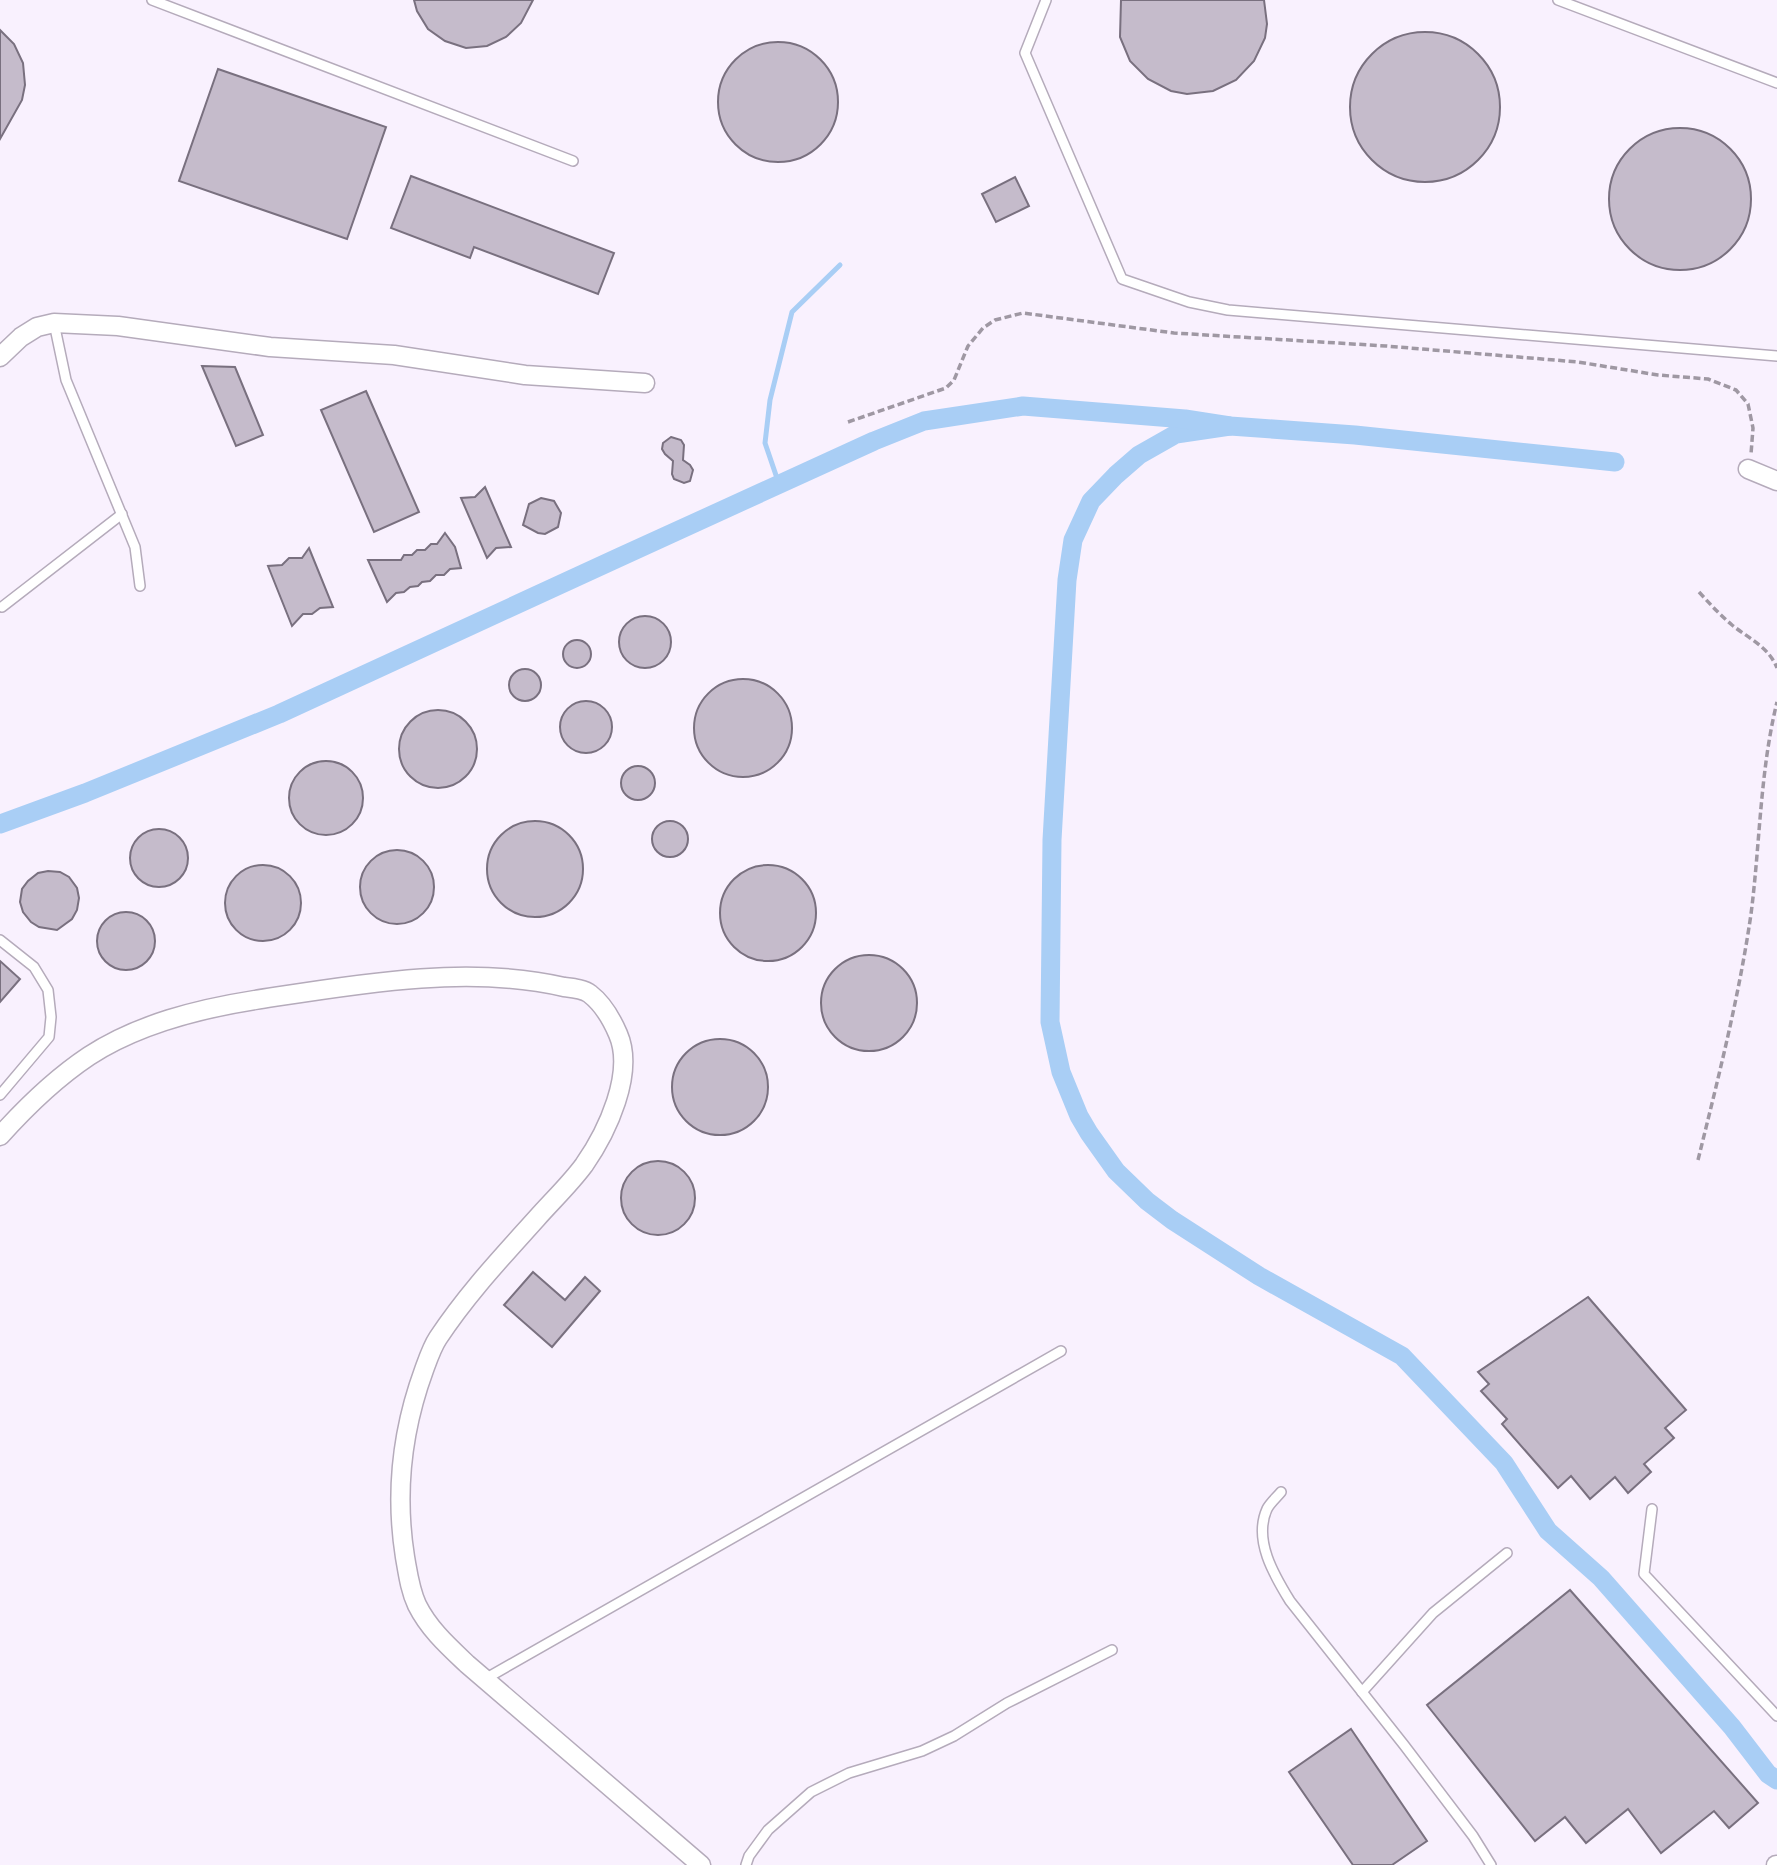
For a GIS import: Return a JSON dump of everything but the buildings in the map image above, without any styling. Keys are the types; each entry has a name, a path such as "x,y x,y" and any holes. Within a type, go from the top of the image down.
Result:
{"street":[{"path":"0,358 21,337 37,327 54,323 118,326 270,347 394,355 526,375 645,383"},
{"path":"1748,470 1777,481"},
{"path":"0,1136 52,1085 89,1056 161,1022 230,1004 399,982 480,976 531,979 588,992 612,1019 625,1049 623,1076 607,1123 584,1165 470,1293 435,1342 406,1430 400,1479 402,1535 410,1585 421,1611 438,1635 485,1679 701,1865"}],"lane":[{"path":"152,0 573,161"},
{"path":"1046,0 1025,53 1122,279 1189,302 1228,310 1777,356"},
{"path":"1558,0 1777,83"},
{"path":"54,323 65,380 135,547 140,586"},
{"path":"2,607 122,514"},
{"path":"0,940 34,967 48,990 51,1017 49,1037 0,1095"},
{"path":"485,1679 1061,1351"},
{"path":"1281,1492 1268,1508 1262,1527 1266,1553 1275,1575 1290,1601 1473,1836 1491,1865"},
{"path":"1652,1509 1644,1574 1777,1716"},
{"path":"1363,1692 1433,1613 1507,1553"},
{"path":"746,1865 749,1856 768,1830 811,1791 849,1773 922,1751 954,1736 1007,1703 1112,1650"}],"path":[{"path":"848,422 946,388 954,380 968,346 983,328 995,320 1023,313 1174,333 1386,346 1578,362 1658,375 1708,379 1736,390 1748,404 1753,428 1748,470"},
{"path":"1699,592 1732,625 1765,649 1777,668"},
{"path":"1698,1160 1715,1094 1751,915 1768,745 1777,702"}],"waterway":[{"path":"779,484 765,443 770,400 792,312 840,265"},
{"path":"0,824 85,793 279,714 874,441 924,421 1023,406 1355,435 1615,462"},
{"path":"1230,426 1176,434 1139,455 1091,501 1073,540 1067,580 1052,840 1050,1022 1061,1072 1089,1133 1116,1171 1147,1201 1259,1276 1402,1356 1504,1463 1548,1531 1601,1578 1732,1727 1768,1774 1777,1780"}]}
